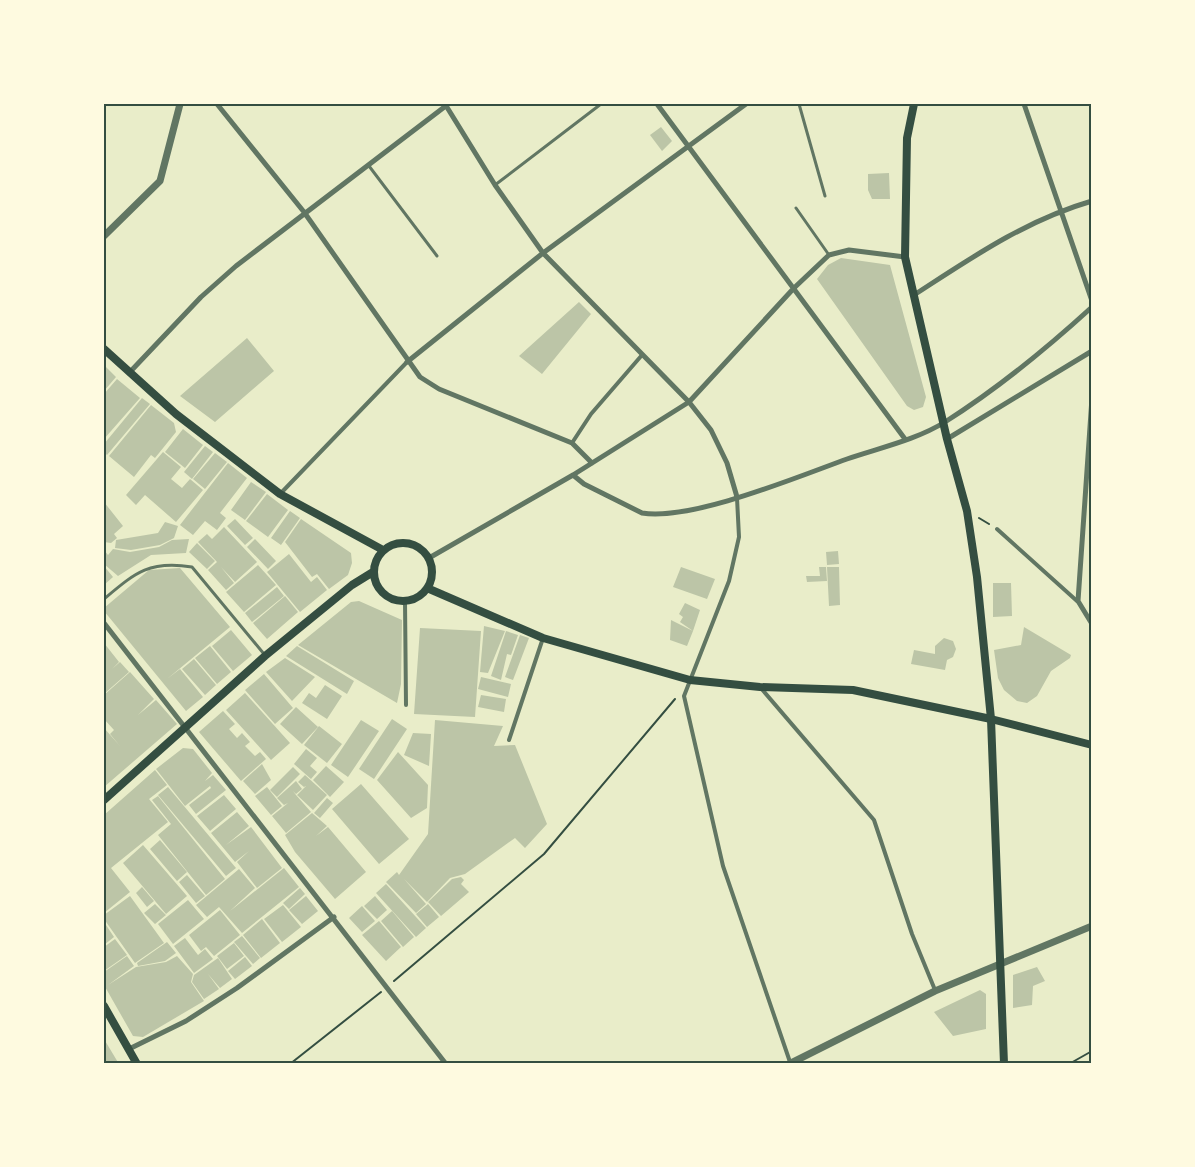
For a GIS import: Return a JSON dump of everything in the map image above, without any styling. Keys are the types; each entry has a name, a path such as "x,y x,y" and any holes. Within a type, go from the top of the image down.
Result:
{"main road":[{"path":"914,104 907,138 905,257 943,423 967,512 991,719 1004,1064"},
{"path":"104,350 176,414 280,494 383,550"},
{"path":"397,543 412,544 429,558 432,578 428,588 414,599 405,601 393,599 383,593 376,584 374,564 383,550 397,543"},
{"path":"104,800 265,656 340,594 373,572"},
{"path":"428,588 543,638 690,680 760,687 853,690 991,719 1092,745"},
{"path":"104,1005 137,1064"}],"street":[{"path":"104,236 160,181 180,104"},
{"path":"217,104 304,212 407,362 420,377 439,389 572,443 592,463"},
{"path":"129,373 201,297 304,212 447,104 495,185 543,253 689,402 711,430 727,463 737,497 739,537 729,580 684,696 723,866 790,1063 935,991 1092,926"},
{"path":"657,104 905,439"},
{"path":"280,494 407,362 543,253 746,104"},
{"path":"1024,104 1059,211 1092,301"},
{"path":"913,295 1008,234 1059,211 1092,201"},
{"path":"429,558 573,475 689,402 794,288 829,255 849,250 905,257"},
{"path":"573,475 603,494 642,513 652,515 678,512 737,497 905,439 943,423 1037,355 1092,307"},
{"path":"947,439 1092,351"},
{"path":"572,443 591,414 642,355"},
{"path":"1078,602 1092,398"},
{"path":"997,529 1078,602 1092,624"},
{"path":"405,601 406,705"},
{"path":"104,623 182,728 334,917 446,1064"},
{"path":"509,740 543,638"},
{"path":"760,687 874,820 912,934 935,991"},
{"path":"129,1049 186,1021 237,988 334,917"}],"lane":[{"path":"495,185 601,104"},
{"path":"799,104 825,196"},
{"path":"368,164 437,256"},
{"path":"796,208 829,255"},
{"path":"104,599 137,572 152,565 192,567 265,656"}],"path":[{"path":"967,512 997,529"},
{"path":"290,1064 388,986 544,854 678,695"},
{"path":"1069,1064 1092,1051"}],"building":[{"path":"661,127 672,141 662,151 650,135"},
{"path":"889,173 890,199 872,199 868,190 868,174"},
{"path":"841,258 890,265 926,397 923,407 914,410 907,406 817,279 828,265"},
{"path":"579,302 591,314 542,374 519,356"},
{"path":"247,338 274,371 215,422 180,396"},
{"path":"104,365 116,377 104,391"},
{"path":"117,379 140,398 104,439 104,394"},
{"path":"142,398 150,404 107,455 104,452 104,444"},
{"path":"151,405 174,423 176,432 155,458 151,455 134,477 109,456"},
{"path":"183,429 203,445 185,468 165,452"},
{"path":"205,446 213,452 192,479 184,472"},
{"path":"163,452 181,467 171,479 182,488 190,479 203,490 176,522 145,495 136,505 126,495"},
{"path":"215,453 227,462 205,489 193,479"},
{"path":"228,463 247,478 220,513 226,518 217,530 205,521 193,535 180,525"},
{"path":"251,482 266,492 245,520 231,510"},
{"path":"267,494 288,510 268,537 246,521"},
{"path":"104,502 123,526 114,534 117,538 111,543 104,542"},
{"path":"290,511 300,518 281,545 271,538"},
{"path":"235,519 253,538 245,545 227,526"},
{"path":"301,519 351,553 352,563 348,575 329,589 317,574 312,577 285,542"},
{"path":"165,522 178,526 174,538 160,545 131,550 115,548 116,540 158,533"},
{"path":"224,527 257,562 235,582 221,567 234,583 226,590 208,570 217,562 198,542 207,534 212,539"},
{"path":"189,539 186,553 151,555 118,576 104,564 104,550 108,555 113,549 130,552 159,547 172,540"},
{"path":"255,539 276,561 268,569 247,547"},
{"path":"197,543 215,561 207,569 189,552"},
{"path":"838,551 839,564 827,565 826,552"},
{"path":"289,554 311,582 317,577 327,590 300,612 267,572"},
{"path":"258,565 276,585 244,612 226,592"},
{"path":"104,566 113,577 104,585"},
{"path":"681,567 715,579 707,599 673,587"},
{"path":"819,567 826,567 827,581 807,582 806,576 820,576"},
{"path":"827,567 839,567 840,605 829,606"},
{"path":"180,568 230,627 167,679 180,669 203,697 186,711 104,611 104,608 149,570"},
{"path":"993,583 1011,583 1012,616 993,617"},
{"path":"277,587 284,596 252,622 245,613"},
{"path":"285,596 298,612 267,639 253,623"},
{"path":"359,601 402,620 401,684 397,703 298,645 351,602"},
{"path":"685,603 700,610 693,631 680,622 683,617 679,614"},
{"path":"671,620 693,631 687,646 670,640"},
{"path":"484,626 505,631 488,673 480,672"},
{"path":"1024,627 1071,655 1051,671 1037,696 1027,703 1017,701 1004,690 998,678 994,650 1021,645"},
{"path":"420,628 481,631 475,717 414,714"},
{"path":"231,630 252,655 233,671 212,646"},
{"path":"506,631 518,635 511,655 507,654 501,680 491,676"},
{"path":"520,635 529,638 513,680 505,677"},
{"path":"944,638 953,641 956,649 953,657 947,660 945,670 911,664 914,650 935,654 935,646"},
{"path":"104,643 119,662 112,669 120,662 129,672 104,694"},
{"path":"210,646 231,672 217,684 195,658"},
{"path":"297,646 354,681 347,694 286,656"},
{"path":"285,658 315,677 292,701 266,672"},
{"path":"194,659 216,685 205,695 182,669"},
{"path":"130,672 154,699 138,715 156,700 177,724 104,787 104,728 120,746 110,734 114,730 104,719 104,695"},
{"path":"264,674 293,708 275,724 245,690"},
{"path":"481,677 511,684 508,697 478,689"},
{"path":"325,685 342,696 327,719 302,703 309,693 316,698"},
{"path":"245,693 290,743 271,760 226,710"},
{"path":"481,695 506,699 504,712 478,707"},
{"path":"296,707 318,727 302,744 280,724"},
{"path":"223,711 235,724 229,729 237,738 242,733 250,742 245,746 255,756 260,752 266,759 241,781 199,732"},
{"path":"392,719 407,729 374,779 359,769"},
{"path":"361,720 379,731 348,777 331,765"},
{"path":"435,720 503,726 494,746 515,745 547,824 525,848 515,838 465,874 450,878 427,902 404,879 426,904 416,913 386,882 397,872 399,875 428,834"},
{"path":"319,726 342,744 327,763 304,745"},
{"path":"413,733 431,734 429,766 404,755"},
{"path":"183,748 193,749 212,773 205,781 213,775 226,790 196,814 189,805 211,788 210,786 185,806 156,769"},
{"path":"306,749 317,758 310,766 317,772 311,779 294,764"},
{"path":"398,752 428,785 427,808 411,818 377,780"},
{"path":"262,764 271,780 255,794 243,781"},
{"path":"326,766 344,782 330,797 313,780"},
{"path":"293,767 300,774 277,797 270,790"},
{"path":"155,770 167,785 149,799 168,822 111,868 130,892 104,913 104,815"},
{"path":"305,775 327,795 313,810 297,795 306,786 298,782"},
{"path":"296,781 302,789 296,794 293,791 311,812 286,833 272,816 288,803 284,805 277,798"},
{"path":"361,784 409,839 379,864 332,809"},
{"path":"168,787 236,868 226,876 158,795"},
{"path":"267,787 282,806 271,815 255,796"},
{"path":"224,795 236,809 210,831 197,816"},
{"path":"158,796 225,879 206,895 158,835 171,824 152,800"},
{"path":"327,798 333,803 320,818 314,813"},
{"path":"237,812 249,826 226,845 251,827 282,868 257,888 237,862 249,851 235,862 211,833"},
{"path":"312,813 327,826 316,836 328,827 366,872 335,899 295,852 285,835"},
{"path":"160,840 187,872 177,881 150,849"},
{"path":"143,845 187,896 166,914 123,863"},
{"path":"284,868 299,887 242,933 219,907 207,917 196,905 239,869 255,888 230,911"},
{"path":"187,875 205,896 196,903 179,882"},
{"path":"461,877 464,880 461,884 469,892 441,916 428,902 452,879"},
{"path":"386,884 426,928 416,937 376,893"},
{"path":"142,887 154,901 147,907 136,893"},
{"path":"300,888 305,894 289,909 283,903"},
{"path":"130,896 164,943 135,963 104,919 104,915"},
{"path":"306,896 318,911 302,924 289,910"},
{"path":"375,896 387,910 377,919 364,906"},
{"path":"188,900 204,919 173,944 158,924"},
{"path":"155,904 166,915 155,924 144,913"},
{"path":"428,904 439,917 427,927 416,914"},
{"path":"283,905 301,927 282,942 264,919"},
{"path":"362,906 375,921 362,932 349,918"},
{"path":"220,910 240,935 214,956 206,947 201,951 189,935"},
{"path":"392,911 414,937 403,947 381,921"},
{"path":"262,919 280,943 261,958 243,935"},
{"path":"379,921 401,947 386,961 362,935"},
{"path":"104,922 114,937 104,945"},
{"path":"242,936 260,958 253,964 234,942"},
{"path":"185,938 198,955 205,949 213,959 194,973 174,946"},
{"path":"115,939 127,955 104,971 104,947"},
{"path":"167,942 176,953 165,961 138,966 137,963"},
{"path":"234,943 244,956 227,969 217,956"},
{"path":"127,956 134,966 108,985 136,967 166,962 177,956 193,974 191,982 204,1001 143,1037 133,1036 104,985 104,972"},
{"path":"245,957 252,966 235,979 228,971"},
{"path":"218,958 232,979 220,988 208,974 219,989 204,999 192,982 194,975"},
{"path":"1037,967 1045,981 1033,986 1032,1005 1013,1008 1013,975"},
{"path":"980,990 986,994 986,1029 953,1036 934,1012"},
{"path":"104,1039 119,1064 104,1064"}]}
